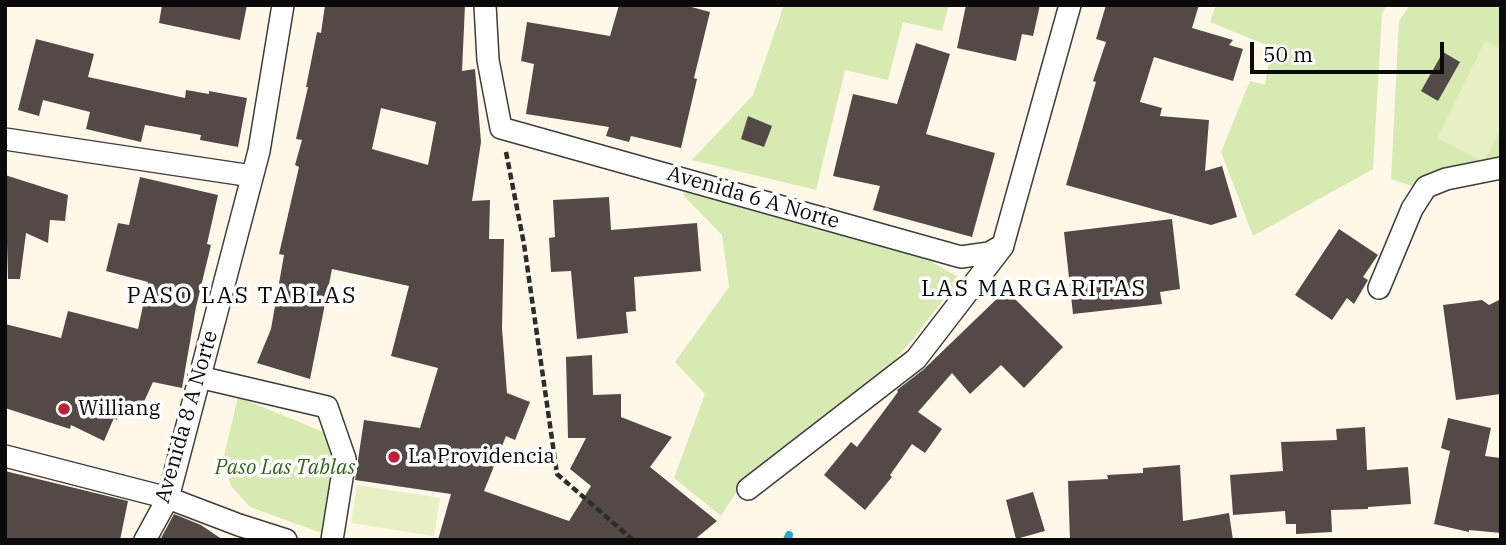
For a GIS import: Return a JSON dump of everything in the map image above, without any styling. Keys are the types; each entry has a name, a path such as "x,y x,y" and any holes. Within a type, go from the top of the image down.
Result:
{"street":[{"name":"Avenida 8 A Norte","path":"145,540 168,498 259,151 283,5"},
{"path":"485,5 488,60 501,128"},
{"path":"748,489 916,359 1003,245 1070,5"},
{"name":"Avenida 6 A Norte","path":"501,128 961,257 989,253 1003,245"},
{"path":"5,139 252,176"},
{"path":"1379,288 1412,209 1426,187 1446,179 1501,168"},
{"path":"199,377 327,407 345,459 332,540"},
{"path":"5,456 168,498 286,540"}],"path":[{"path":"501,128 524,244 557,474 633,540"}],"green space":[{"path":"784,5 949,5 942,31 903,22 888,80 845,70 816,190 692,160 753,95"},
{"path":"1216,5 1387,5 1382,13 1373,169 1253,236 1221,152 1250,81 1265,85 1271,47 1210,22"},
{"path":"1410,5 1497,5 1501,10 1501,161 1415,187 1391,179 1399,21"},
{"path":"1485,41 1501,49 1501,129 1484,162 1437,138"},
{"path":"684,187 923,257 960,278 885,371 744,480 721,516 674,478 705,394 675,362 729,287 722,235 683,195"},
{"name":"Paso Las Tablas","path":"238,397 326,433 340,469 324,534 250,507 231,486 223,460"},
{"path":"357,485 440,498 434,536 351,523"}],"building":[{"path":"162,5 247,5 240,40 159,23"},
{"path":"325,5 465,5 462,71 475,69 481,142 472,201 490,200 489,239 504,239 502,328 507,393 530,402 515,440 506,436 484,491 569,521 591,486 570,469 586,438 568,438 566,357 592,355 593,395 621,394 621,417 672,437 650,467 717,521 694,540 438,540 451,494 355,480 364,420 420,428 438,368 391,356 409,286 332,269 310,379 257,363 271,329 284,255 279,254 299,167 295,165 302,140 296,139 317,32 321,33","holes":["381,108 436,122 428,165 372,149"]},
{"path":"619,5 684,5 710,12 681,148 631,136 629,142 606,136 609,127 526,114 534,64 521,61 527,22 610,36"},
{"path":"966,5 1040,5 1033,36 1022,34 1016,61 957,48"},
{"path":"1106,5 1199,5 1192,28 1233,40 1229,45 1243,49 1233,81 1154,57 1140,102 1162,108 1160,116 1209,120 1205,171 1222,166 1237,217 1211,225 1066,185 1106,42 1096,39"},
{"path":"36,39 94,54 88,77 185,98 186,90 247,98 238,147 200,140 201,135 145,125 141,142 86,129 90,112 43,100 39,116 18,110"},
{"path":"916,43 950,54 926,134 995,153 972,237 873,210 880,186 833,176 853,94 897,104"},
{"path":"1443,52 1460,62 1438,101 1421,91"},
{"path":"748,116 772,126 764,147 741,139"},
{"path":"5,175 68,195 65,221 50,220 48,243 26,233 20,279 8,279"},
{"path":"140,177 218,195 207,244 211,245 196,307 182,388 153,382 137,417 121,410 117,420 114,418 104,441 71,425 70,429 5,408 5,324 61,338 68,311 138,329 148,282 106,271 118,223 129,225"},
{"path":"609,197 611,230 697,223 701,271 634,277 636,311 626,312 628,333 577,339 571,271 551,272 549,238 555,237 553,200"},
{"path":"1172,219 1180,289 1160,292 1162,304 1073,314 1064,232"},
{"path":"1339,229 1378,255 1363,277 1368,280 1354,304 1347,298 1332,320 1295,295"},
{"path":"1006,290 1063,347 1024,388 1001,365 970,394 952,373 918,412 942,429 925,453 912,444 890,475 892,477 865,510 824,475 851,442 857,447 897,390 924,369"},
{"path":"1501,299 1501,394 1456,400 1443,305 1482,300 1489,305"},
{"path":"1448,418 1491,428 1485,456 1501,458 1501,533 1469,532 1434,524 1450,451 1441,448"},
{"path":"1365,427 1367,470 1408,467 1411,504 1331,510 1332,532 1296,534 1296,524 1286,524 1285,511 1233,515 1230,475 1283,471 1281,442 1337,440 1336,429"},
{"path":"1180,465 1183,521 1229,513 1233,540 1070,540 1068,481 1108,479 1107,475 1143,473 1143,468"},
{"path":"5,471 128,501 120,540 5,540"},
{"path":"1033,492 1045,531 1016,539 1006,500"},
{"path":"174,514 201,525 223,540 160,540"}],"waterway":[{"path":"787,540 789,535"}],"place":[{"name":"Williang","path":"64,409"},
{"name":"La Providencia","path":"394,457"}],"district":[{"name":"LAS MARGARITAS","path":"1034,289"},
{"name":"PASO LAS TABLAS","path":"242,296"}]}
